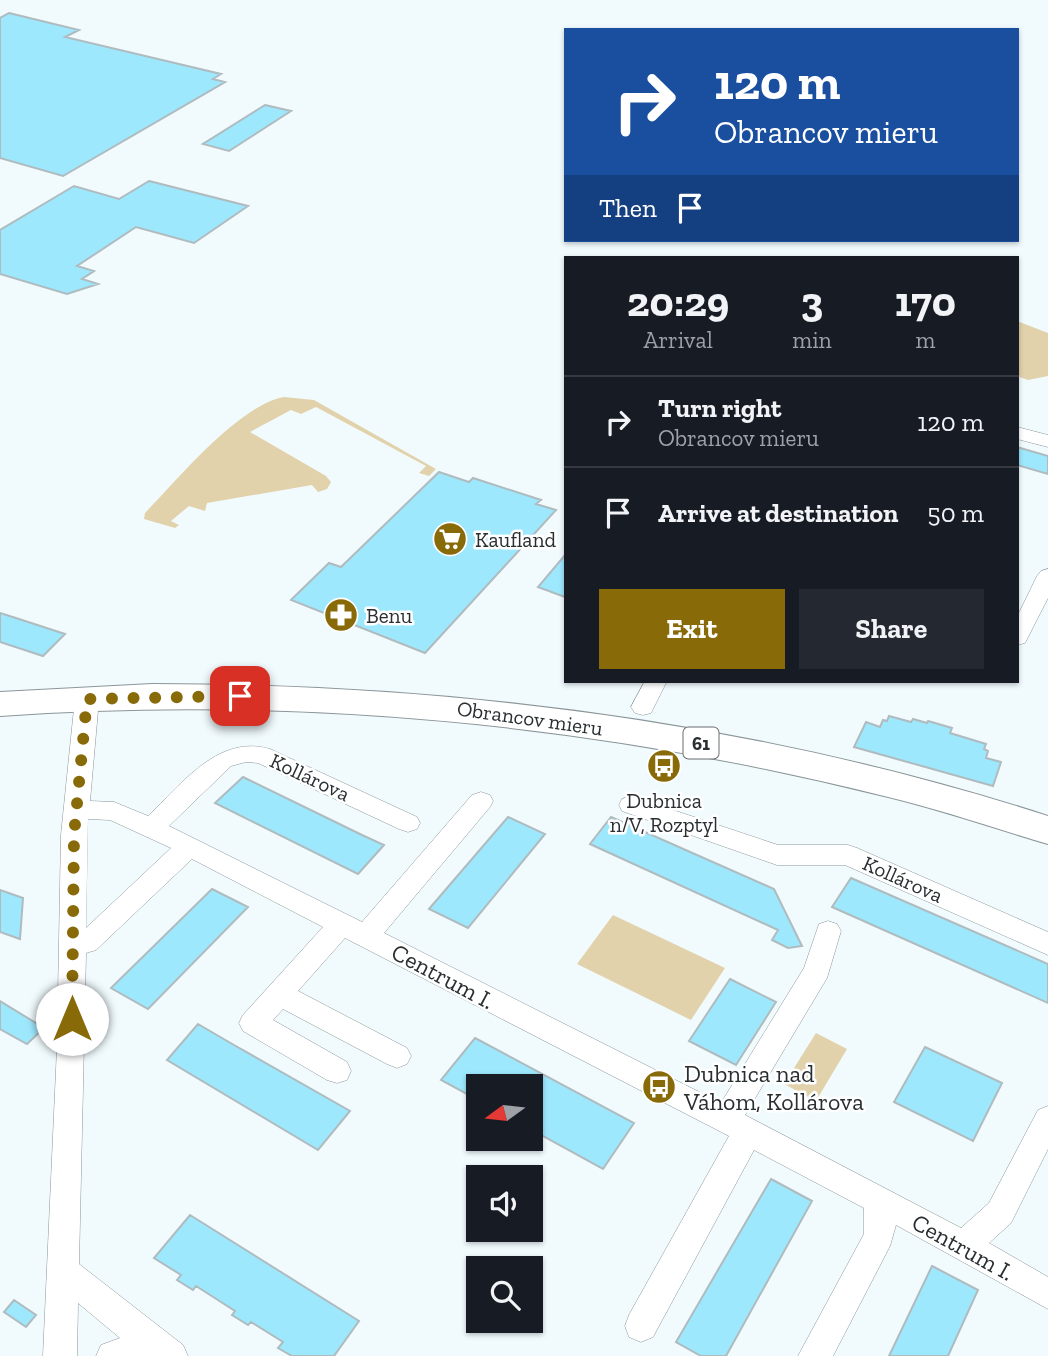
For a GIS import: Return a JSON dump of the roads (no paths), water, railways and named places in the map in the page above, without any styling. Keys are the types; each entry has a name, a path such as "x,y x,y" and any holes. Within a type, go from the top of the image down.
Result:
{"main road":[{"name":"Obrancov mieru","path":"0,704 87,699 307,698 501,713 733,750 838,771 1037,825"}],"street":[{"path":"1019,434 1048,442"},
{"path":"1019,635 1041,605 1048,576"},
{"path":"643,707 655,683"},
{"path":"60,1356 76,809 87,699"},
{"name":"Kollárova","path":"151,828 223,760 246,754 262,755 408,823"},
{"path":"337,1071 253,1023 279,994 354,930 481,801"},
{"name":"Kollárova","path":"631,805 777,855 848,855 1048,944"},
{"path":"76,809 114,811 354,930"},
{"path":"87,943 189,846"},
{"name":"Centrum I.","path":"354,930 964,1245 1048,1294"},
{"path":"641,1326 738,1148 737,1126 817,970 828,931"},
{"path":"279,994 397,1056"},
{"path":"964,1245 1000,1213 1048,1119"},
{"name":"Centrum I.","path":"815,1356 879,1236 881,1216 878,1201"},
{"path":"64,1271 168,1354"},
{"path":"113,1356 125,1352 168,1354"}],"place":[{"name":"Kaufland","path":"450,539"},
{"name":"Benu","path":"341,615"},
{"name":"Dubnica n/V, Rozptyl","path":"664,766"},
{"name":"Dubnica nad Váhom, Kollárova","path":"659,1087"}]}
